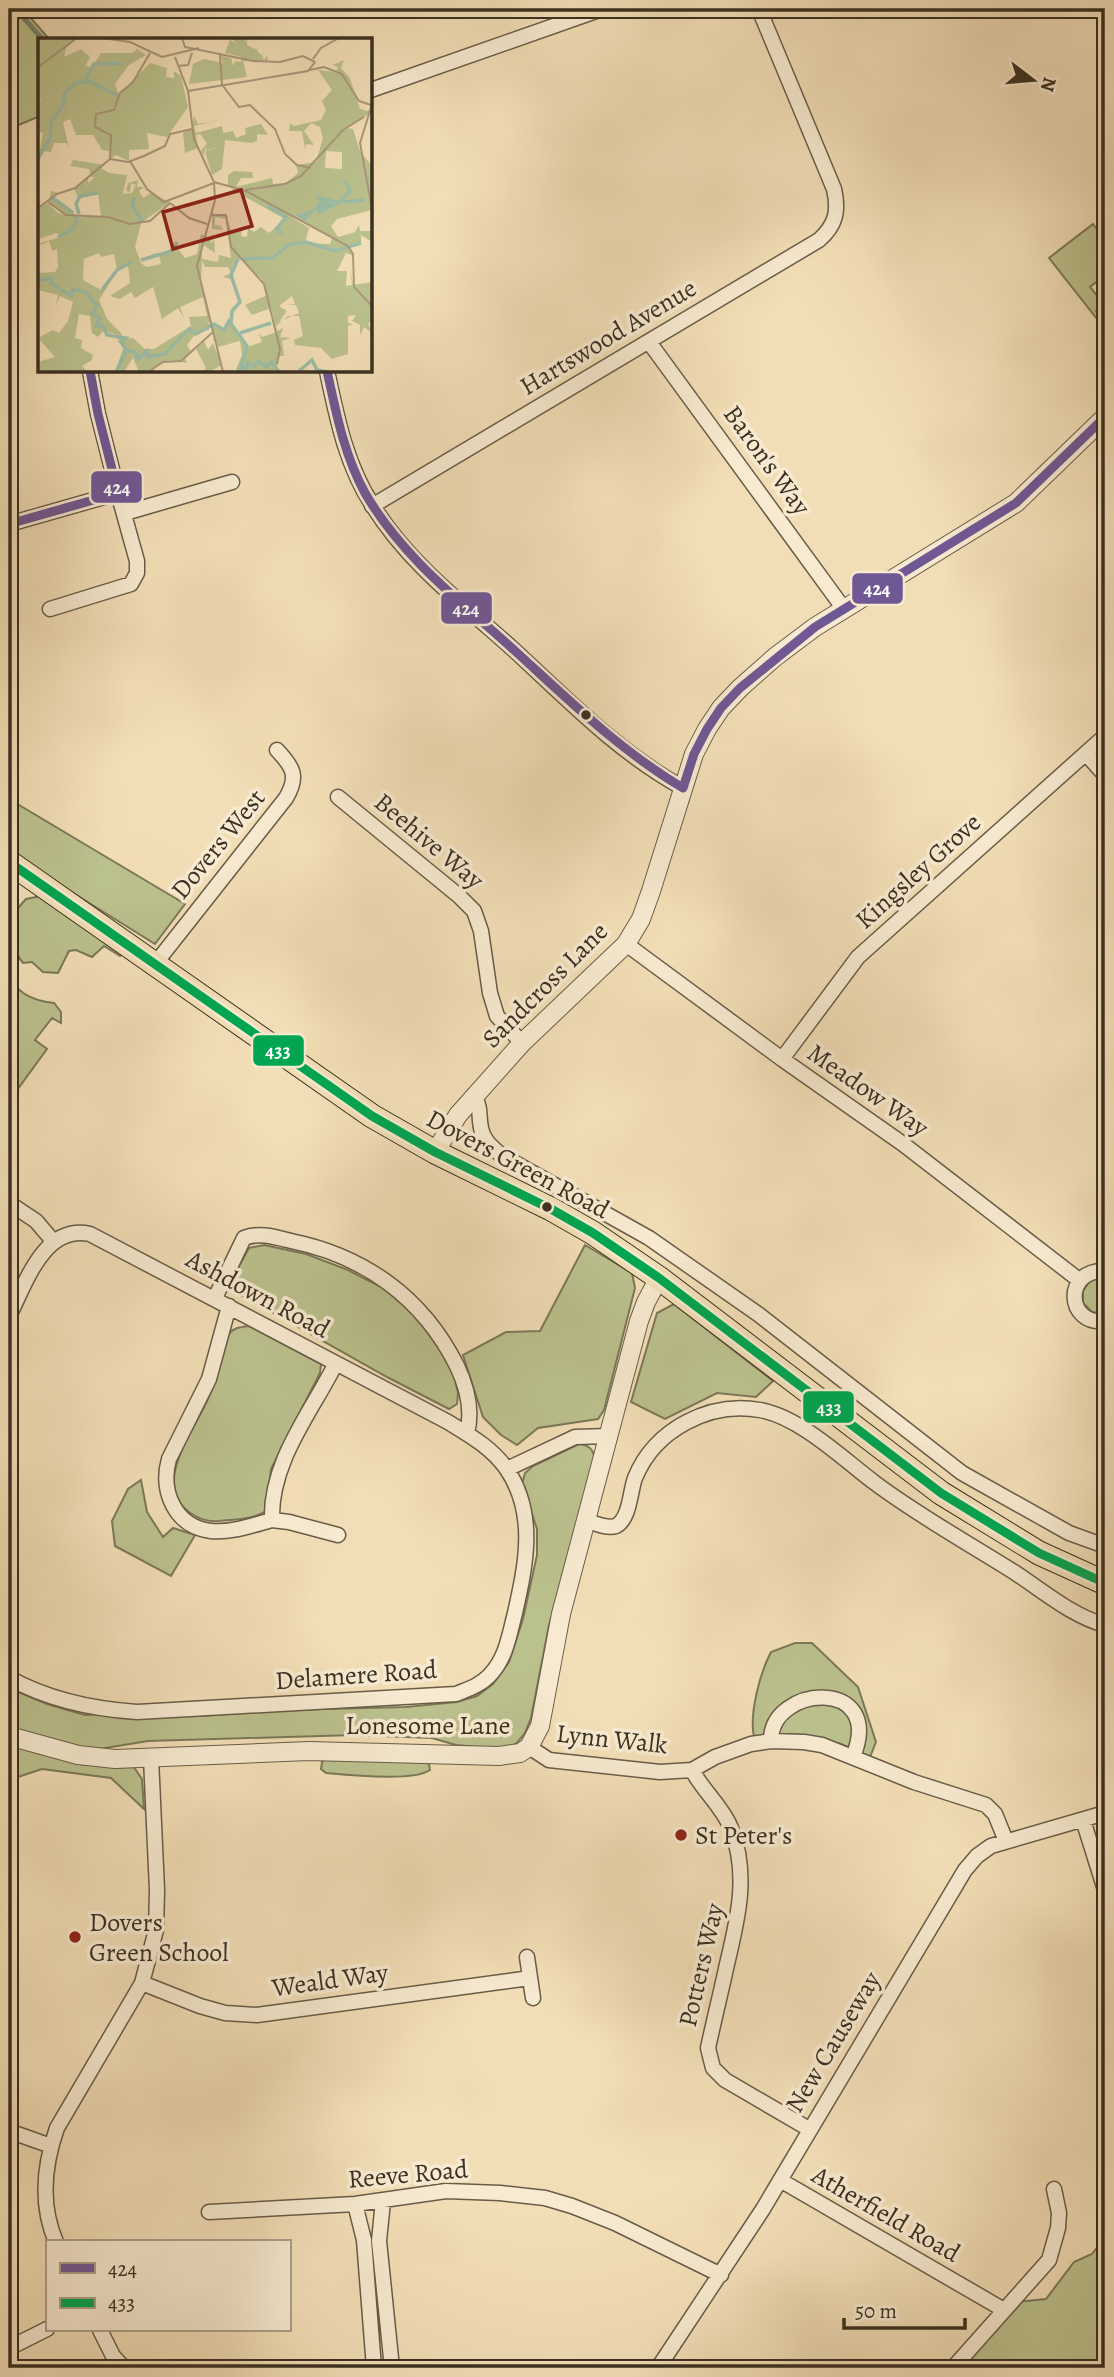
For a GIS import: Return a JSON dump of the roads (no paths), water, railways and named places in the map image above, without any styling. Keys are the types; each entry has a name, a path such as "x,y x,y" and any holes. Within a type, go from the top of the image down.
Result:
{"main road":[{"name":"Dovers Green Road","path":"9,862 372,1116 435,1152 551,1209 635,1260 941,1493 1040,1553 1105,1583"}],"street":[{"path":"373,89 603,9"},
{"name":"Hartswood Avenue","path":"372,506 819,240 828,232 834,223 837,202 834,189 759,9"},
{"name":"Baron's Way","path":"649,341 844,609"},
{"path":"50,609 119,589 131,583 137,573 137,561 98,414 90,373"},
{"path":"327,373 340,432 353,471 372,506 397,542 583,715 643,765 682,788"},
{"name":"Sandcross Lane","path":"435,1152 474,1095 522,1043 626,944 641,919 652,891 694,754 706,729 721,708 775,657 815,627 1016,503 1105,417"},
{"path":"125,513 232,482"},
{"path":"9,524 118,494"},
{"name":"Kingsley Grove","path":"782,1059 858,957 1105,736"},
{"name":"Dovers West","path":"155,964 292,789 291,765 277,750"},
{"path":"1086,754 1105,775"},
{"name":"Beehive Way","path":"338,797 474,911 481,931 490,993 497,1016 522,1043"},
{"name":"Meadow Way","path":"626,944 903,1144 1079,1280"},
{"name":"Dovers Green Road","path":"474,1095 481,1108 481,1128 487,1143 501,1155 649,1238 758,1314 962,1473 1069,1533 1105,1546"},
{"path":"9,1203 36,1221 53,1241 44,1252 9,1316"},
{"name":"Ashdown Road","path":"53,1241 78,1231 90,1234 467,1433 483,1444 507,1469"},
{"path":"215,1298 244,1238 253,1234 303,1243 357,1264 382,1278 408,1298 429,1319 445,1342 460,1371 469,1400 470,1420 467,1433"},
{"path":"635,1260 649,1238"},
{"path":"1105,1271 1097,1270 1079,1280 1074,1296 1079,1311 1092,1321 1105,1321"},
{"name":"Lonesome Lane","path":"9,1736 78,1755 115,1759 309,1751 499,1756 520,1753 528,1747 540,1726 561,1614 585,1521 639,1321 659,1278"},
{"path":"229,1306 209,1379 169,1460 166,1487 177,1512 187,1522 212,1531 224,1531 272,1520 338,1535"},
{"path":"272,1520 275,1483 282,1462 336,1363"},
{"path":"585,1521 610,1527 620,1523 624,1518 635,1478 645,1458 658,1442 674,1429 715,1411 733,1408 774,1413 791,1420 879,1487 944,1529 1070,1609 1105,1625"},
{"path":"507,1469 575,1437 608,1436"},
{"name":"Delamere Road","path":"9,1678 60,1700 97,1708 137,1712 456,1693 474,1688 488,1677 506,1650 525,1570 526,1520 521,1498 507,1469"},
{"path":"771,1741 773,1723 781,1714 808,1700 833,1697 844,1700 855,1716 859,1735 853,1757"},
{"name":"Lynn Walk","path":"528,1747 549,1760 660,1772 692,1770 715,1757 751,1744 771,1741 822,1745 914,1782 986,1805 995,1814 1006,1841"},
{"path":"55,2240 46,2206 46,2173 51,2146 57,2128 142,1983 156,1930 157,1890 151,1758"},
{"name":"Potters Way","path":"692,1770 723,1812 731,1829 740,1861 742,1883 740,1908 708,2048 713,2068 725,2080 809,2129"},
{"name":"New Causeway","path":"658,2368 721,2275 780,2180 965,1870 977,1856 991,1846 1105,1813"},
{"path":"1083,1820 1105,1890"},
{"path":"527,1957 533,1998"},
{"name":"Weald Way","path":"142,1983 200,2006 257,2015 530,1978"},
{"path":"9,2131 51,2146"},
{"name":"Atherfield Road","path":"780,2180 1004,2310"},
{"path":"953,2368 1049,2260 1058,2228 1059,2213 1054,2189"},
{"name":"Reeve Road","path":"209,2212 355,2204 446,2191 545,2198 615,2222 721,2275"},
{"path":"383,2200 379,2241 392,2368"},
{"path":"355,2204 364,2240 374,2368"},
{"path":"9,2348 46,2330"},
{"path":"101,2332 113,2356 124,2368"}],"waterway":[{"path":"16,9 41,38"}],"place":[{"name":"St Peter's","path":"681,1835"},
{"name":"Dovers Green School","path":"75,1937"}]}
